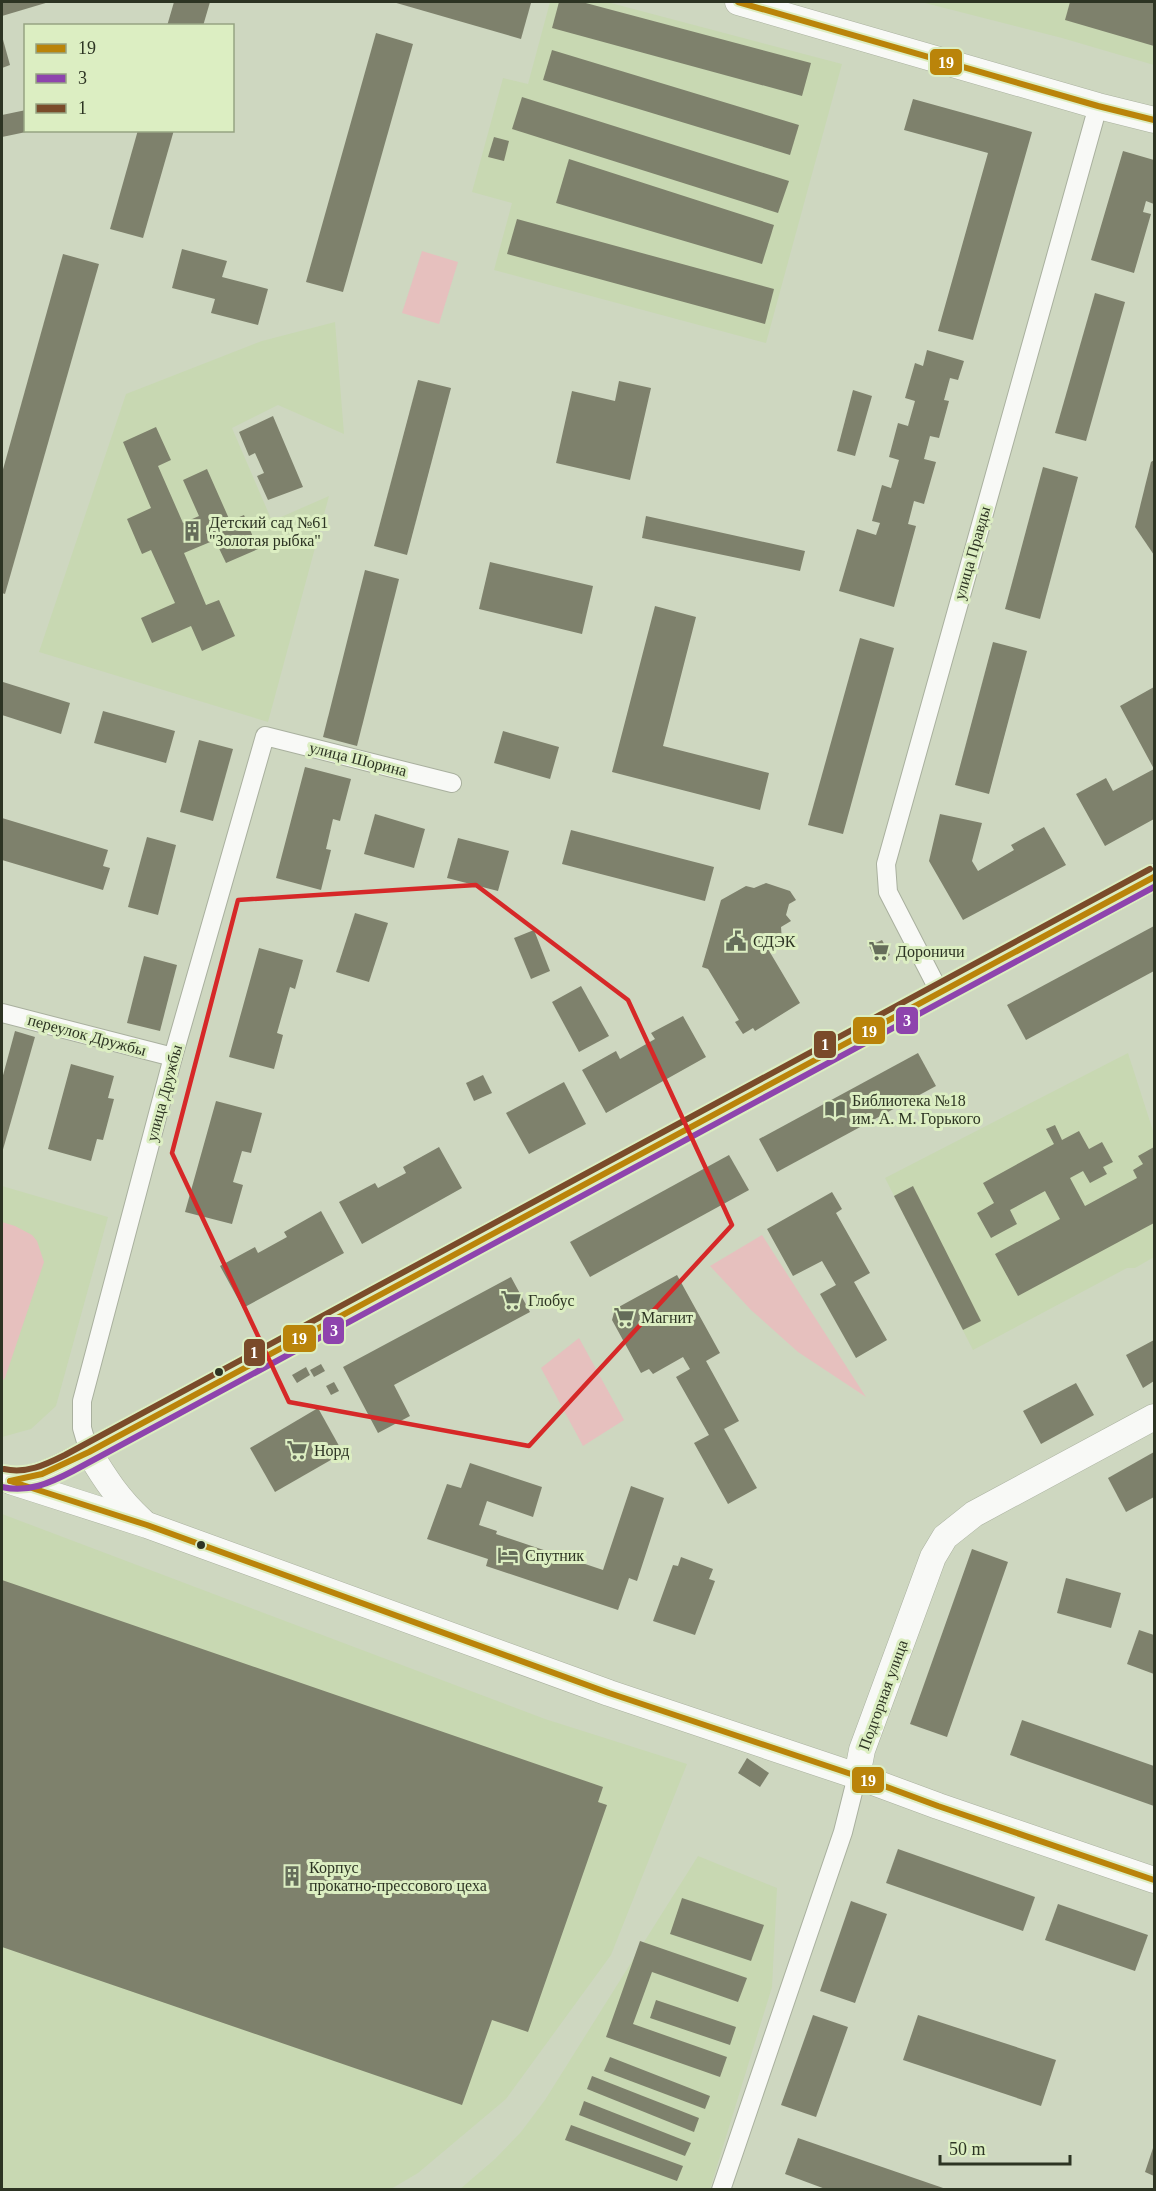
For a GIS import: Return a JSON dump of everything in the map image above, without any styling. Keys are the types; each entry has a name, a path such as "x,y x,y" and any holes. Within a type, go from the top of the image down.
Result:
{"street":[{"path":"738,2 1098,106 1155,120"},
{"name":"улица Правды","path":"940,993 888,892 886,864 1098,106"},
{"name":"улица Шорина","path":"265,736 452,783"},
{"name":"улица Дружбы","path":"89,1452 82,1428 82,1401 173,1057 265,736"},
{"path":"6,1479 31,1479 89,1452 1155,877"},
{"name":"переулок Дружбы","path":"2,1013 173,1057"},
{"name":"Подгорная улица","path":"721,2190 843,1832 862,1750 933,1557 945,1537 974,1514 1155,1417"},
{"path":"89,1452 123,1504 147,1525"},
{"path":"6,1479 147,1525 609,1693 857,1776 1155,1880"}],"highlighted area":[{"path":"476,885 628,1000 732,1225 529,1446 289,1402 172,1153 238,900"}],"shaded area":[{"path":"550,2 607,2 842,64 766,343 494,270 512,203 472,192 503,78 528,84"},
{"path":"921,2 1154,2 1154,65 1062,38"},
{"path":"422,251 458,262 439,324 402,313"},
{"path":"335,322 344,434 278,405 232,428 272,521 329,496 268,722 39,652 126,394 262,341"},
{"path":"1128,1053 1154,1134 1154,1257 1135,1268 1127,1268 973,1350 885,1178"},
{"path":"2,1186 108,1217 56,1406 31,1429 2,1437"},
{"path":"2,1222 32,1235 37,1241 44,1262 5,1378 2,1381"},
{"path":"762,1235 866,1397 798,1352 751,1310 710,1266"},
{"path":"579,1338 624,1420 583,1446 541,1368"},
{"name":"Корпус прокатно-прессового цеха","path":"2,1514 545,1719 687,1764 611,1955 506,2099 418,2173 391,2189 2,2189"},
{"path":"698,1856 777,1888 772,1987 710,2189 459,2190 495,2159 521,2132 545,2100"}],"building":[{"path":"2,2 49,2 2,16"},
{"path":"174,2 210,2 204,24 168,24"},
{"path":"393,2 528,2 531,3 521,39"},
{"path":"559,2 582,2 811,63 802,96 552,28"},
{"path":"1070,2 1154,2 1154,46 1065,20"},
{"path":"376,33 413,44 343,292 306,282"},
{"path":"2,36 10,65 2,68"},
{"path":"552,50 799,125 790,155 543,80"},
{"path":"522,97 789,181 778,213 512,129"},
{"path":"913,99 1032,132 973,340 938,331 988,153 904,130"},
{"path":"24,110 24,132 26,132 2,137 2,115"},
{"path":"137,132 173,132 143,238 110,229"},
{"path":"494,137 509,141 504,161 488,157"},
{"path":"1123,151 1154,160 1154,204 1146,201 1143,212 1151,214 1134,273 1091,260"},
{"path":"569,159 774,225 762,264 556,203"},
{"path":"517,219 774,289 765,324 507,254"},
{"path":"182,249 227,261 222,277 268,289 258,325 211,313 215,299 172,288"},
{"path":"63,254 99,264 5,594 2,593 2,473"},
{"path":"1095,293 1125,302 1086,441 1055,433"},
{"path":"927,350 964,361 958,380 950,378 944,400 949,401 939,438 930,436 924,459 936,462 924,504 914,501 908,524 916,526 894,607 839,591 857,529 876,535 880,523 872,521 882,485 891,488 899,460 889,457 898,423 908,426 915,401 905,398 915,363 923,366"},
{"path":"418,380 451,388 407,555 374,546"},
{"path":"619,381 651,388 630,480 556,463 572,391 615,401"},
{"path":"853,390 872,396 855,456 837,451"},
{"path":"273,416 303,487 268,500 257,476 264,473 255,453 249,456 239,432"},
{"name":"Детский сад №61 \"Золотая рыбка\"","path":"156,427 171,460 158,466 183,523 199,516 183,480 207,469 230,521 244,515 258,549 226,563 215,540 184,553 206,605 219,600 235,636 202,651 191,626 152,643 141,618 175,603 151,550 142,554 127,519 151,508 123,442"},
{"path":"1154,460 1154,555 1135,527 1151,462"},
{"path":"1043,467 1078,477 1040,619 1005,609"},
{"path":"646,516 805,551 800,571 642,538"},
{"path":"490,562 593,586 582,634 479,609"},
{"path":"365,570 399,579 357,746 323,737"},
{"path":"655,606 696,617 663,746 769,773 760,810 612,772"},
{"path":"860,638 894,648 843,834 808,825"},
{"path":"993,642 1027,651 989,794 955,785"},
{"path":"3,682 70,703 61,734 2,715"},
{"path":"1154,687 1154,769 1120,706"},
{"path":"103,711 175,731 166,763 94,743"},
{"path":"503,731 559,747 550,779 494,763"},
{"path":"199,740 233,749 213,821 180,812"},
{"path":"305,767 351,779 340,821 333,819 326,849 331,850 321,890 276,878"},
{"path":"1154,769 1154,819 1105,846 1076,794 1106,778 1113,791"},
{"path":"375,814 425,829 414,868 364,854"},
{"path":"940,814 982,823 972,861 978,871 1014,850 1011,845 1044,827 1066,865 963,920 929,861"},
{"path":"2,818 108,850 103,866 110,868 103,890 2,860"},
{"path":"571,830 714,867 705,901 562,864"},
{"path":"147,837 176,845 158,915 128,907"},
{"path":"458,838 509,851 498,891 447,878"},
{"path":"766,883 790,891 796,900 789,904 786,915 791,921 781,927 782,940 768,949 800,1003 755,1031 753,1028 743,1034 735,1022 739,1020 708,969 702,967 721,900 746,886 754,888"},
{"path":"355,913 388,923 369,982 336,972"},
{"path":"1154,926 1154,971 1026,1040 1007,1005"},
{"path":"534,930 550,971 531,979 514,938"},
{"name":"Дороничи","path":"882,940 890,955 877,962 869,946"},
{"path":"259,948 303,960 295,989 290,987 277,1033 283,1035 274,1069 229,1057"},
{"path":"144,956 177,965 160,1031 127,1023"},
{"path":"581,986 609,1036 579,1052 552,1002"},
{"path":"683,1016 706,1057 606,1113 582,1070 616,1051 620,1059 655,1039 651,1033"},
{"path":"15,1031 35,1037 2,1153 2,1079"},
{"path":"918,1053 936,1086 777,1172 759,1139"},
{"path":"71,1064 114,1076 108,1098 114,1099 103,1140 97,1139 91,1161 48,1149"},
{"path":"483,1075 492,1093 474,1101 466,1083"},
{"path":"564,1082 586,1124 529,1154 506,1113"},
{"path":"216,1101 262,1113 251,1153 242,1151 233,1182 243,1185 232,1224 185,1212"},
{"path":"1055,1125 1062,1140 1079,1131 1089,1149 1102,1142 1113,1162 1103,1167 1107,1174 1090,1183 1083,1171 1070,1178 1085,1206 1137,1178 1133,1170 1143,1164 1138,1156 1154,1147 1154,1223 1018,1296 995,1254 1060,1219 1045,1191 1010,1210 1017,1224 991,1238 977,1213 994,1203 983,1183 1054,1144 1046,1129"},
{"path":"439,1147 462,1188 362,1244 339,1202 375,1183 378,1188 406,1173 403,1167"},
{"path":"729,1155 749,1190 590,1277 570,1242"},
{"path":"913,1186 981,1321 963,1330 894,1196"},
{"path":"832,1192 842,1209 836,1213 870,1273 854,1282 887,1340 856,1358 820,1294 836,1285 822,1261 793,1276 767,1229"},
{"path":"321,1211 344,1253 243,1308 220,1266 255,1247 258,1253 287,1237 284,1232"},
{"path":"677,1275 720,1353 706,1361 739,1421 724,1429 757,1488 728,1504 694,1443 709,1435 676,1377 690,1369 683,1357 653,1374 649,1369 641,1373 612,1320 615,1309"},
{"path":"511,1277 530,1312 394,1385 410,1416 378,1433 343,1367"},
{"path":"1154,1340 1154,1381 1143,1388 1126,1355"},
{"path":"321,1364 325,1371 314,1377 310,1370"},
{"path":"306,1367 310,1375 297,1383 292,1375"},
{"path":"334,1382 339,1391 331,1395 326,1386"},
{"path":"1076,1383 1094,1415 1041,1444 1023,1411"},
{"name":"Норд","path":"318,1408 343,1453 275,1492 250,1448"},
{"path":"1154,1452 1154,1497 1126,1512 1108,1478"},
{"path":"470,1463 542,1487 533,1517 487,1501 479,1525 497,1531 496,1534 603,1570 631,1486 664,1498 637,1581 629,1578 618,1610 486,1566 488,1559 427,1539 447,1484 461,1488"},
{"path":"972,1549 1008,1562 947,1737 910,1724"},
{"path":"681,1557 713,1569 709,1579 715,1581 695,1635 653,1621 673,1565 678,1566"},
{"path":"1066,1578 1121,1593 1111,1628 1057,1613"},
{"name":"Корпус прокатно-прессового цеха","path":"2,1580 603,1787 598,1802 607,1805 528,2032 492,2020 462,2105 2,1947"},
{"path":"1139,1630 1154,1635 1154,1674 1127,1664"},
{"path":"1022,1720 1154,1766 1154,1806 1010,1755"},
{"path":"747,1758 769,1773 760,1787 738,1773"},
{"path":"898,1849 1035,1897 1023,1931 886,1883"},
{"path":"682,1898 764,1925 751,1961 670,1934"},
{"path":"851,1901 887,1914 855,2003 820,1991"},
{"path":"1058,1904 1148,1935 1135,1971 1045,1940"},
{"path":"640,1941 747,1978 738,2002 652,1972 633,2024 727,2057 720,2077 606,2037"},
{"path":"656,2000 736,2027 730,2045 650,2018"},
{"path":"813,2015 848,2027 816,2117 781,2105"},
{"path":"918,2015 1056,2060 1041,2106 903,2060"},
{"path":"610,2057 710,2096 705,2109 604,2071"},
{"path":"592,2076 699,2118 694,2132 587,2089"},
{"path":"584,2101 691,2143 685,2156 579,2115"},
{"path":"571,2125 683,2166 677,2181 565,2140"},
{"path":"798,2138 946,2190 828,2190 785,2174"},
{"path":"1154,2145 1154,2176 1145,2172"}],"transit line":[{"name":"19","path":"738,2 1098,106 1154,120"},
{"name":"1","path":"4,1469 28,1469 65,1455 1150,869"},
{"name":"19","path":"10,1481 42,1474 89,1452 1154,877"},
{"name":"3","path":"2,1487 30,1488 73,1471 1154,887"},
{"name":"19","path":"10,1481 147,1525 609,1693 857,1776 1154,1880"}],"place":[{"name":"Детский сад №61 \"Золотая рыбка\"","path":"192,531"},
{"name":"СДЭК","path":"736,941"},
{"name":"Дороничи","path":"879,951"},
{"name":"Библиотека №18 им. А. М. Горького","path":"835,1109"},
{"name":"Глобус","path":"511,1300"},
{"name":"Магнит","path":"624,1317"},
{"name":"Норд","path":"297,1450"},
{"name":"Спутник","path":"508,1555"},
{"name":"Корпус прокатно-прессового цеха","path":"292,1876"}]}
